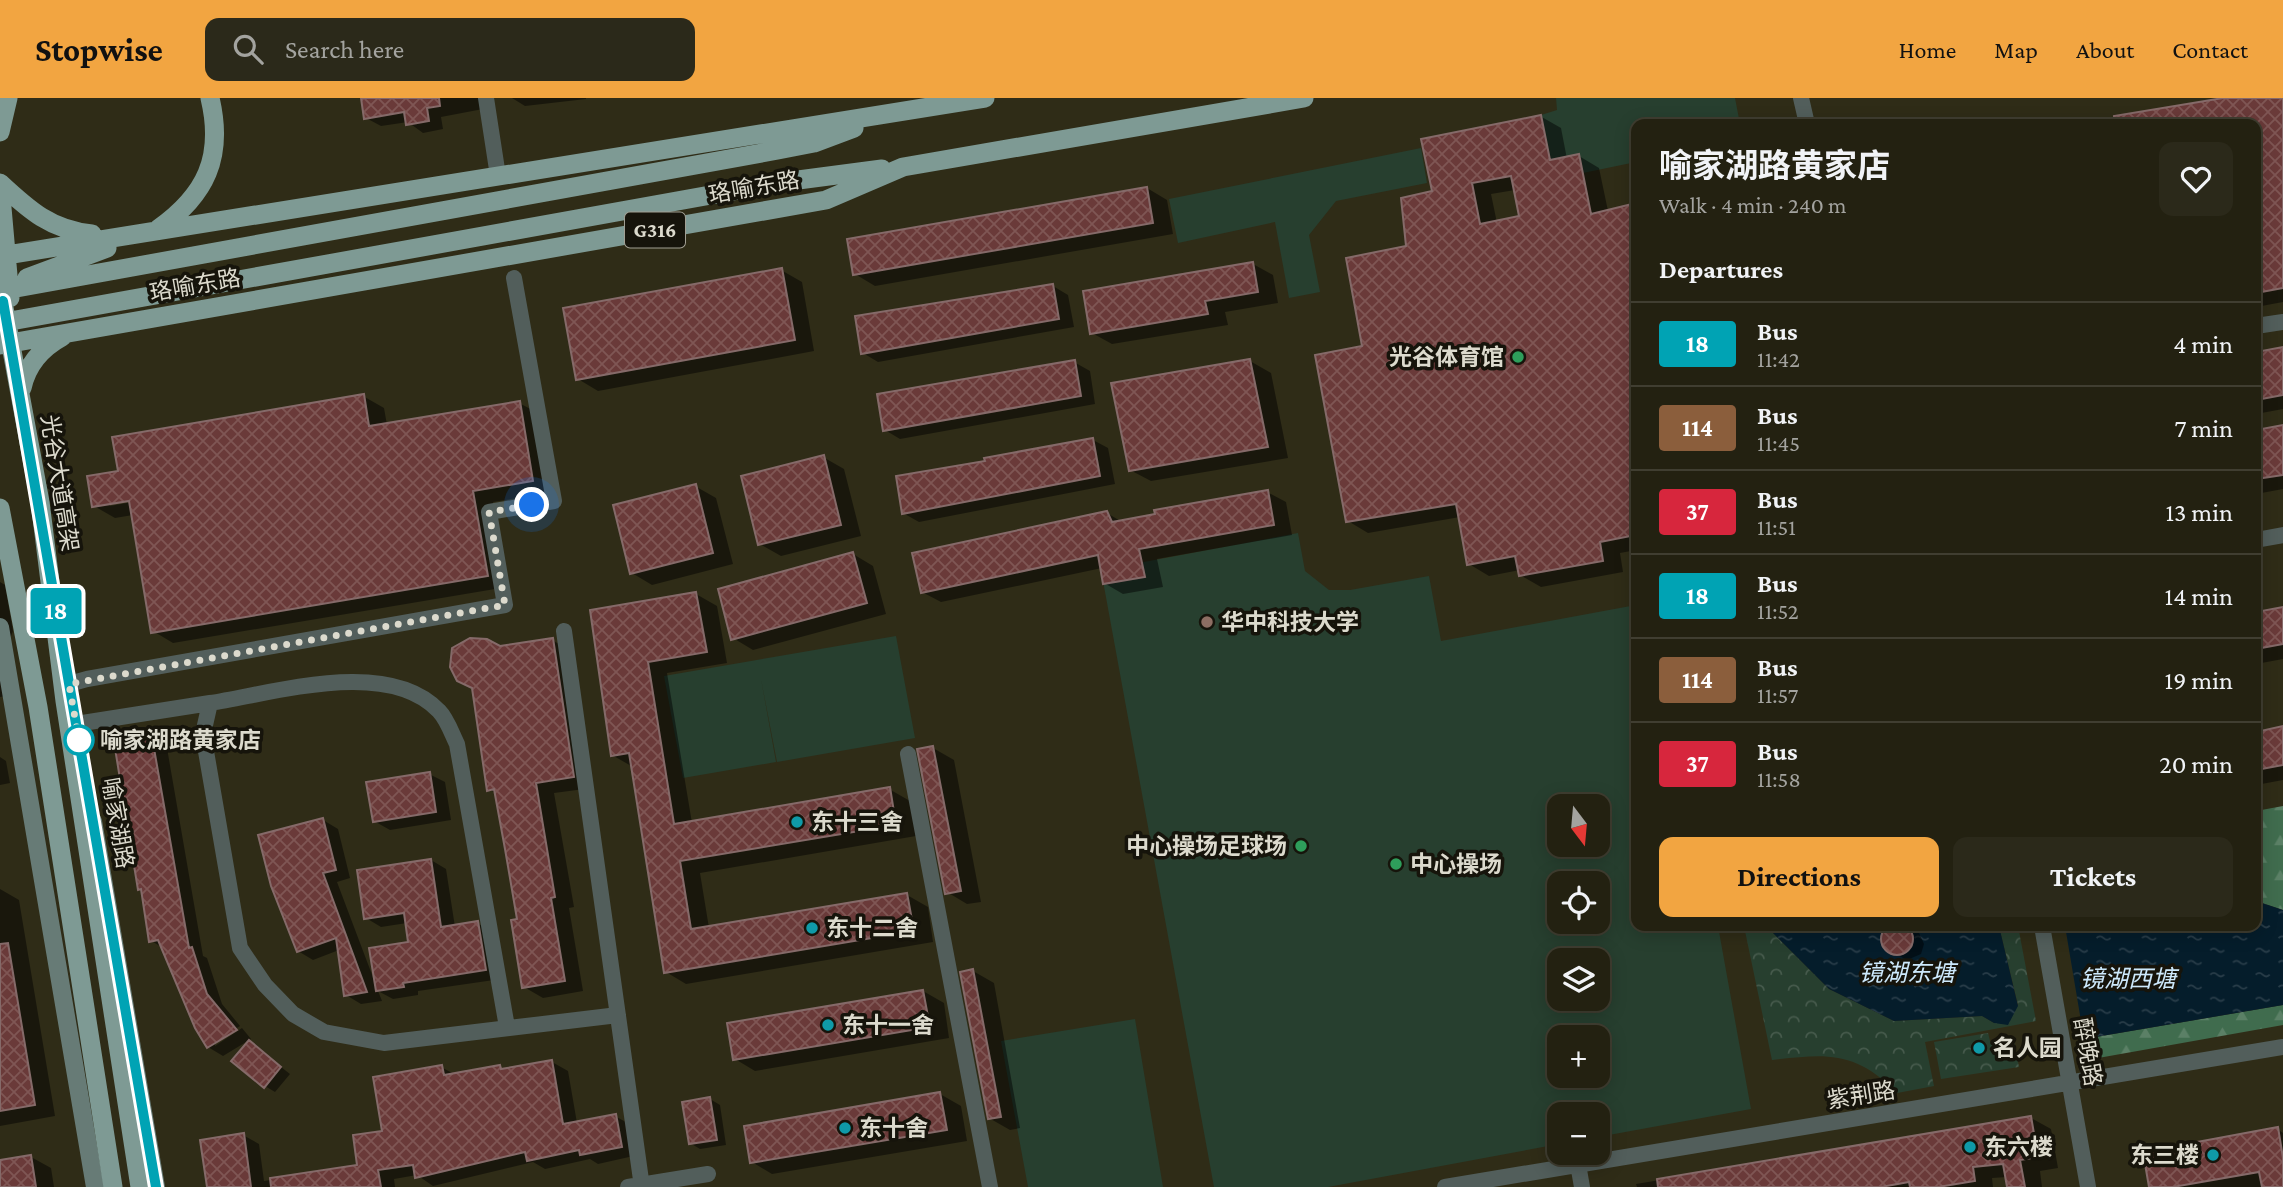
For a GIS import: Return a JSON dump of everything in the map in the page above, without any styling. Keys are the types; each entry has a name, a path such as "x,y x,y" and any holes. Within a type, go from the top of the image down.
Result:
{"highway":[{"path":"0,132 8,98"},
{"path":"1,291 128,242 157,229 180,212 206,178 214,151 216,121 210,98"},
{"path":"0,256 985,98"},
{"name":"珞喻东路","path":"8,348 68,333 826,200 903,167 1304,98"},
{"path":"1,291 814,143 896,112"},
{"path":"0,323 783,182 903,167"},
{"path":"0,184 45,220 69,232 121,237"},
{"path":"0,184 8,348"},
{"name":"光谷大道高架","path":"1,291 8,348 40,502 65,701 140,1187"},
{"path":"20,400 26,372 36,357 48,345 68,333"},
{"path":"0,508 38,707 113,1187"}],"main road":[{"name":"喻家湖路","path":"8,348 20,400 156,1187"},
{"path":"0,627 95,1187"}],"street":[{"path":"486,98 498,176"},
{"path":"1801,98 1806,119"},
{"path":"69,684 505,605 489,512 554,501 514,278"},
{"path":"2261,326 2283,322"},
{"path":"2261,539 2283,535"},
{"path":"564,631 618,1015 637,1186 708,1174"},
{"path":"76,724 357,679 383,683 419,695 440,712 457,744 507,1027"},
{"path":"210,703 202,734 240,947 265,985 293,1014 324,1031 384,1043 618,1015"},
{"path":"908,754 989,1187"},
{"name":"醉晚路","path":"2043,931 2088,1187"},
{"name":"紫荆路","path":"1610,1159 2070,1085 2283,1047"},
{"name":"紫荆路","path":"1446,1187 1572,1165"},
{"path":"1578,1165 1582,1187"}],"green space":[{"path":"1556,98 1735,98 1739,119 1631,119 1631,163 1583,173 1550,160 1541,115 1557,110"},
{"path":"1421,148 1427,183 1336,201 1309,235 1320,292 1289,298 1275,222 1178,243 1169,199"},
{"name":"中心操场","path":"1298,533 1305,571 1329,590 1350,590 1429,576 1441,641 1631,606 1631,931 1719,931 1751,1109 1610,1135 1610,1102 1547,1102 1547,1146 1328,1187 1214,1187 1101,570"},
{"path":"896,636 915,738 777,762 761,679 776,762 683,778 664,676"},
{"path":"2283,806 2283,910 2261,903 2261,810"},
{"path":"1745,931 1772,931 1829,989 1894,1021 1982,1016 1994,1023 2018,1005 2000,931 2019,931 2036,1021 1925,1042 1934,1086 1897,1093 1867,1069 1839,1058 1824,1056 1772,1060"},
{"path":"2283,1005 2283,1025 2087,1060 2084,1039"},
{"path":"1135,1019 1163,1187 1028,1187 1001,1041"},
{"path":"1988,1033 1991,1045 2014,1041 2019,1067 1941,1079 1934,1042"}],"water":[{"name":"镜湖西塘","path":"2261,903 2283,910 2283,1005 2084,1039 2066,931 2261,931"},
{"name":"镜湖东塘","path":"2000,931 2018,1006 2008,1025 1994,1023 1982,1016 1894,1021 1829,989 1772,932"}],"building":[{"path":"361,98 439,98 440,106 427,108 429,121 406,125 404,112 364,119"},
{"path":"2223,98 2283,98 2283,288 2261,292 2261,119 2114,119 2114,116"},
{"path":"1541,115 1550,160 1579,154 1591,214 1631,204 1631,536 1600,542 1603,561 1519,576 1515,556 1467,565 1456,504 1346,522 1315,355 1362,346 1346,258 1406,246 1401,198 1432,191 1421,139","holes":["1511,176 1519,216 1480,224 1472,183"]},
{"path":"1147,187 1153,223 853,275 847,239"},
{"path":"1253,262 1258,292 1205,301 1208,314 1090,334 1083,291"},
{"path":"782,268 795,340 576,380 563,308"},
{"path":"1053,284 1059,319 861,354 855,316"},
{"path":"2283,347 2283,395 2261,399 2261,351"},
{"path":"1250,359 1268,447 1129,471 1111,383"},
{"path":"1075,360 1081,396 883,431 877,394"},
{"path":"364,394 369,426 520,401 533,481 473,491 488,576 151,633 129,501 92,507 87,476 118,471 112,437"},
{"path":"2283,425 2283,475 2261,478 2261,429"},
{"path":"1093,438 1100,476 902,514 896,476 985,461 984,458"},
{"path":"824,455 841,525 758,545 741,476"},
{"path":"696,484 713,553 630,574 613,505"},
{"path":"1268,490 1274,525 1139,549 1145,577 1103,584 1098,555 921,593 912,553 1107,511 1112,522 1155,514 1154,510"},
{"path":"853,552 867,603 731,640 718,589"},
{"path":"696,592 707,652 648,662 674,824 890,787 896,825 680,861 691,929 907,893 914,931 664,973 629,753 611,756 590,610"},
{"path":"2283,607 2283,644 2261,648 2261,611"},
{"path":"470,638 487,639 500,646 553,638 574,777 536,783 555,897 551,898 565,981 522,988 511,920 517,919 494,789 487,791 472,688 457,681 450,667 452,648"},
{"path":"2283,726 2283,765 2261,769 2261,731"},
{"path":"152,737 189,948 192,947 207,994 237,1030 207,1048 195,1028 158,940 149,942 141,889 138,890 114,742"},
{"path":"933,746 961,891 945,894 917,749"},
{"path":"430,772 436,812 373,822 366,782"},
{"path":"323,818 336,870 323,873 367,992 344,996 336,938 297,952 271,886 258,835"},
{"path":"431,859 441,927 478,921 486,970 403,983 404,987 376,991 369,948 408,942 404,913 364,919 357,870"},
{"path":"1884,931 1912,933 1912,945 1903,954 1891,954 1882,945"},
{"path":"8,943 35,1105 0,1111 0,944"},
{"path":"973,969 1001,1117 988,1119 960,972"},
{"name":"东十一舍","path":"923,990 930,1027 733,1060 727,1023"},
{"path":"249,1040 281,1067 264,1088 231,1061"},
{"path":"552,1060 563,1124 616,1114 622,1147 580,1155 579,1150 527,1161 525,1152 415,1178 413,1165 378,1170 381,1187 271,1187 270,1178 357,1165 353,1135 382,1131 373,1077 442,1065 444,1075 500,1065 501,1069"},
{"name":"东十舍","path":"940,1092 947,1130 750,1163 744,1126"},
{"path":"710,1097 717,1140 689,1144 682,1102"},
{"path":"2031,1116 2038,1157 2020,1160 2025,1187 2007,1187 2003,1164 1973,1167 1975,1181 1938,1187 1910,1187 1909,1182 1881,1187 1658,1187 1657,1179"},
{"name":"东三楼","path":"2278,1127 2283,1158 2283,1187 2262,1187 2259,1172 2173,1187 2149,1187 2143,1152"},
{"path":"244,1133 251,1187 207,1187 200,1140"},
{"path":"31,1155 36,1187 0,1187 0,1160"}],"bus line":[{"name":"18","path":"3,301 156,1187"}],"place":[{"name":"光谷体育馆","path":"1518,357"},
{"name":"华中科技大学","path":"1207,622"},
{"name":"喻家湖路黄家店","path":"79,740"},
{"name":"东十三舍","path":"797,822"},
{"name":"中心操场足球场","path":"1301,846"},
{"name":"中心操场","path":"1396,864"},
{"name":"东十二舍","path":"812,928"},
{"name":"东十一舍","path":"828,1025"},
{"name":"名人园","path":"1979,1048"},
{"name":"东十舍","path":"845,1128"},
{"name":"东六楼","path":"1970,1147"},
{"name":"东三楼","path":"2213,1155"}],"route":[{"path":"79,740 81,752 69,684 505,605 489,512 532,505"}]}
